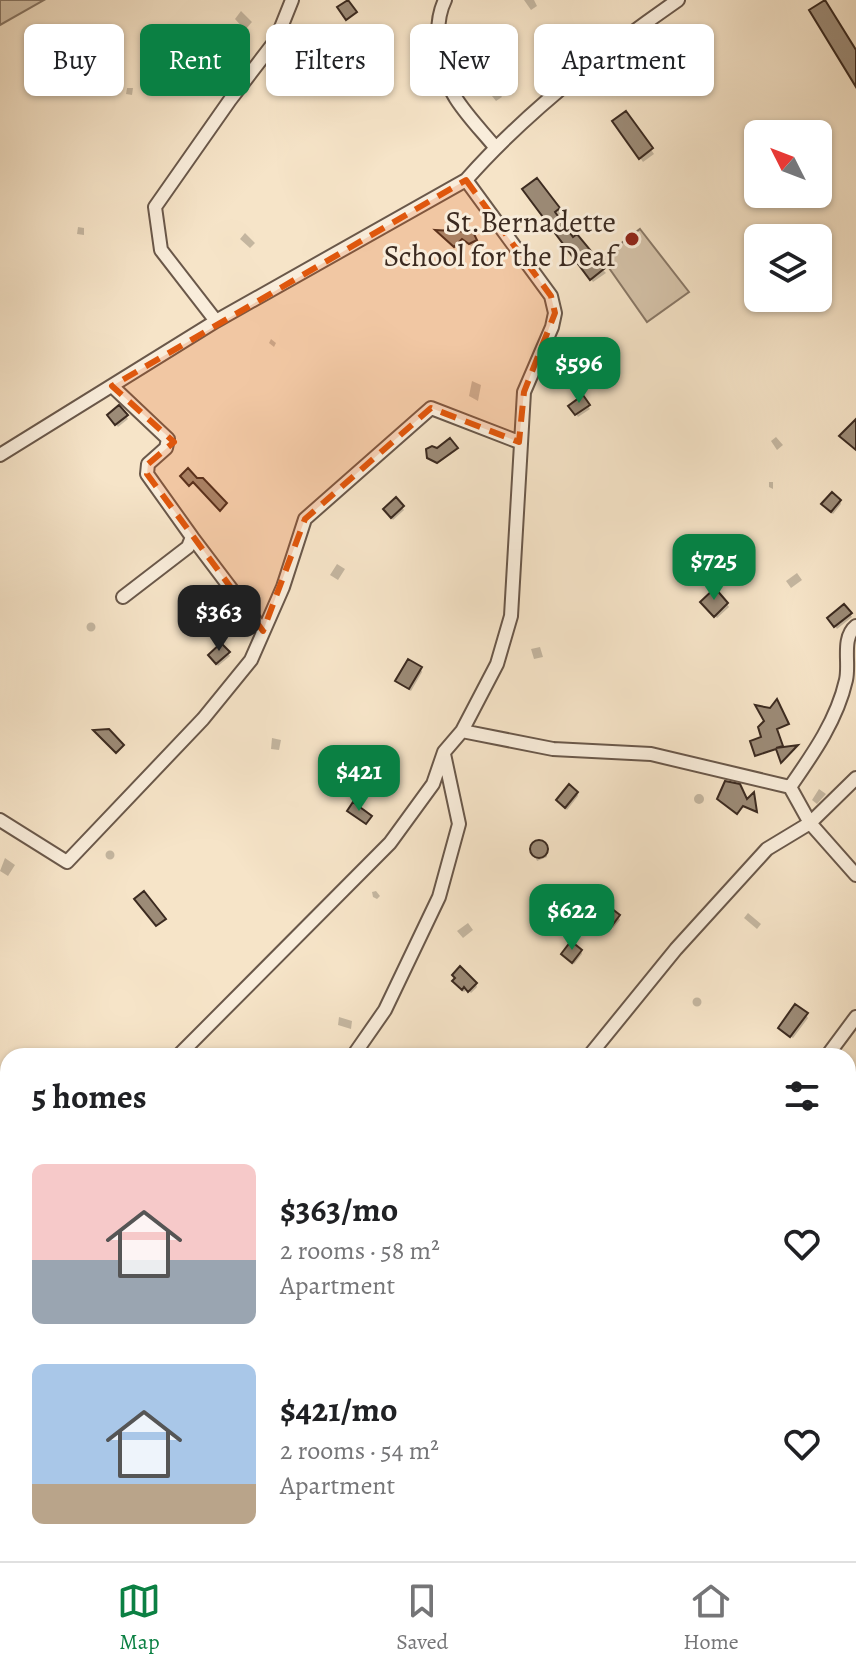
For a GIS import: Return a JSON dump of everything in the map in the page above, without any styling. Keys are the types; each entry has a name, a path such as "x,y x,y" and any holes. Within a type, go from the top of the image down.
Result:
{"street":[{"path":"216,321 161,250 155,207 276,40 292,0"},
{"path":"445,0 438,19 437,36 453,96 495,147"},
{"path":"0,455 216,321 466,180 495,147 550,98 678,0"},
{"path":"186,1048 390,843 433,784 444,752 462,731 497,664 511,616 524,392 555,313 551,296 466,180"},
{"path":"112,386 168,439 166,448 148,464 147,474 263,631"},
{"path":"0,820 67,862 203,719 251,660 283,587 305,519 431,408 519,442"},
{"path":"123,597 188,547 192,537"},
{"path":"790,787 822,740 843,693 849,666 846,643 856,626"},
{"path":"462,731 553,749 651,754 790,787 810,823 856,875"},
{"path":"359,1048 385,1010 439,897 459,824 444,752"},
{"path":"596,1048 676,949 767,849 810,823 856,778"},
{"path":"833,1048 856,1017"}],"highlighted area":[{"path":"466,180 551,296 555,313 524,392 519,442 431,408 305,519 263,631 147,474 148,464 174,442 112,386"}],"shaded area":[{"path":"0,0 44,0 0,25"},
{"path":"640,229 689,292 647,322 602,258"}],"building":[{"path":"348,0 357,12 346,20 337,7"},
{"path":"825,0 856,50 856,87 809,10"},
{"path":"626,111 653,148 639,159 612,121"},
{"path":"537,178 560,208 555,212 573,237 577,234 605,268 590,280 522,189"},
{"path":"435,230 473,232 477,240 469,244 462,239 454,247"},
{"path":"583,395 590,405 575,415 568,406"},
{"path":"119,405 128,415 115,425 107,415"},
{"path":"856,419 856,450 839,436"},
{"path":"450,438 458,448 437,463 427,458 426,449 432,446 437,448"},
{"path":"188,468 197,478 203,478 227,503 220,511 193,482 189,486 180,476"},
{"path":"832,492 841,500 831,512 821,504"},
{"path":"396,497 404,506 391,518 383,509"},
{"path":"715,588 728,603 714,617 700,602"},
{"path":"844,604 852,613 834,627 827,618"},
{"path":"221,643 230,652 216,664 208,655"},
{"path":"408,659 422,667 409,689 395,681"},
{"path":"777,699 789,724 777,729 783,746 776,748 798,745 781,763 776,749 755,756 750,741 761,737 758,727 764,721 755,705 770,708"},
{"path":"109,729 124,745 116,753 93,730"},
{"path":"725,781 740,784 747,799 754,792 757,812 743,806 737,814 717,799"},
{"path":"569,784 578,792 565,808 556,800"},
{"path":"353,802 372,816 366,824 347,811"},
{"path":"539,840 548,849 539,858 530,849"},
{"path":"144,891 166,919 156,926 134,899"},
{"path":"607,905 620,915 611,927 598,917"},
{"path":"571,941 582,950 572,963 561,954"},
{"path":"460,966 477,983 468,992 452,981 455,978 452,975"},
{"path":"795,1004 808,1013 790,1037 778,1028"}],"place":[{"name":"St.Bernadette School for the Deaf","path":"632,239"}]}
